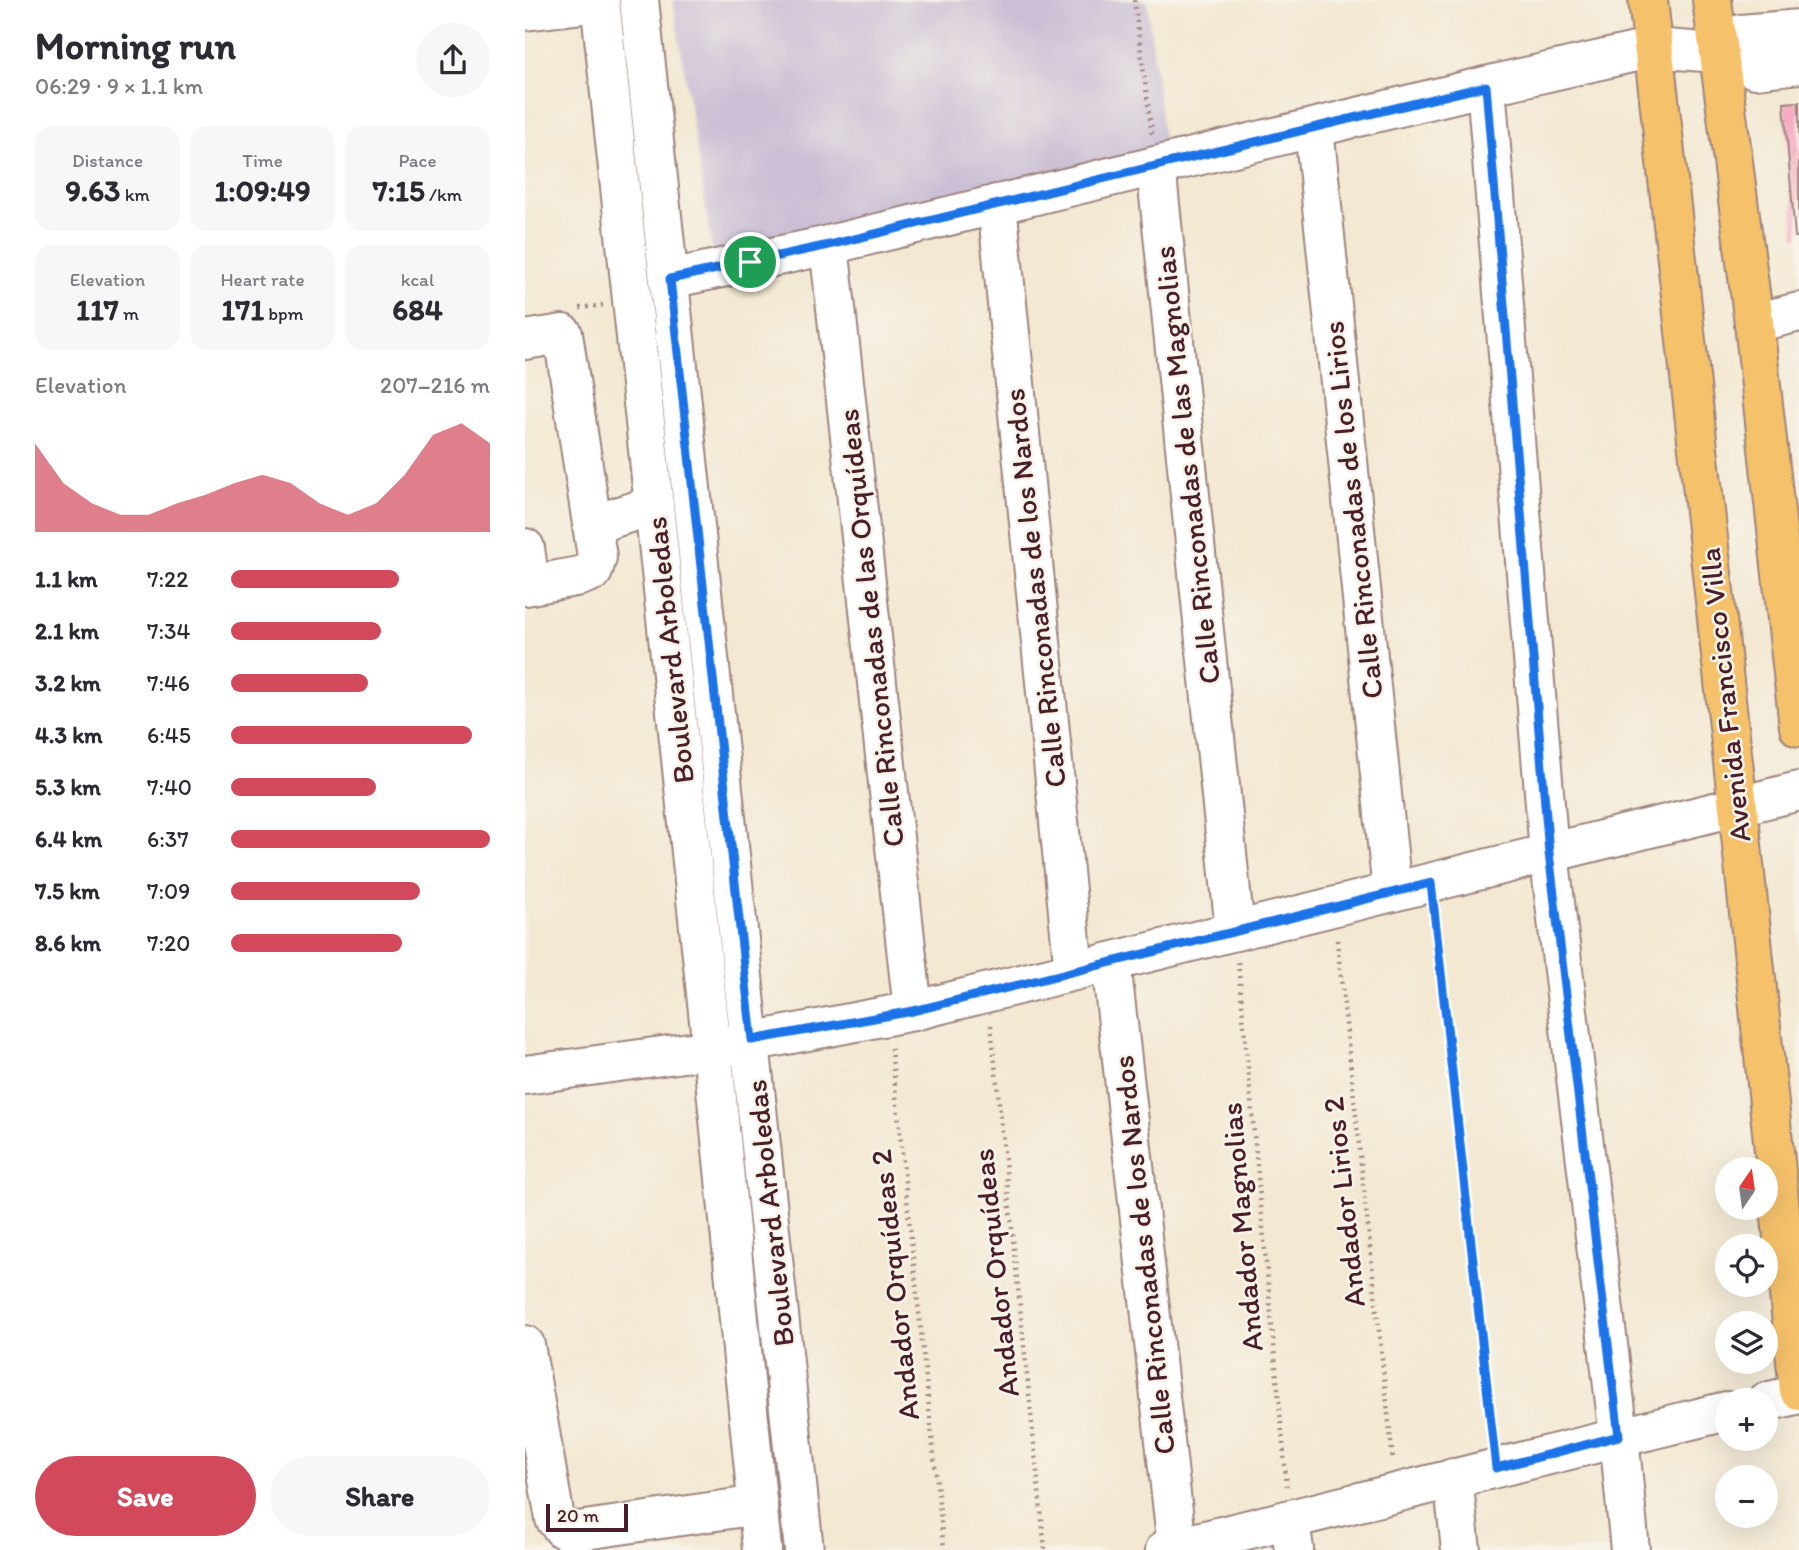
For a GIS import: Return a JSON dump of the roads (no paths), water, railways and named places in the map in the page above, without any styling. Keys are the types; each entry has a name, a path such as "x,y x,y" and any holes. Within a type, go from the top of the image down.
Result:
{"main road":[{"name":"Avenida Francisco Villa","path":"1648,0 1738,807 1799,1392"},
{"path":"1712,0 1754,323 1799,727"}],"street":[{"name":"Boulevard Arboledas","path":"639,0 752,1040 804,1550"},
{"name":"Boulevard Arboledas","path":"600,1 712,1049 762,1550"},
{"path":"525,11 600,1"},
{"path":"670,279 829,245 1653,48 1717,53 1741,34 1795,31"},
{"path":"1486,86 1549,853 1619,1436 1630,1550"},
{"name":"Calle Rinconadas de los Lirios","path":"1314,128 1392,892"},
{"name":"Calle Rinconadas de las Magnolias","path":"1156,166 1235,931"},
{"name":"Calle Rinconadas de los Nardos","path":"997,204 1074,971"},
{"name":"Calle Rinconadas de las Orquídeas","path":"829,245 900,1014"},
{"path":"1754,323 1799,312"},
{"path":"525,340 563,334 597,557 593,571 580,576 528,585 525,548"},
{"path":"593,534 655,516"},
{"path":"525,1075 712,1049 900,1014 1799,791"},
{"name":"Calle Rinconadas de los Nardos","path":"1111,962 1171,1549"},
{"path":"525,1345 555,1520 563,1529 578,1531 758,1505"},
{"path":"1778,1398 1799,1392"},
{"path":"1171,1549 1292,1534 1396,1492 1715,1414"},
{"path":"1453,1478 1461,1550"}]}
